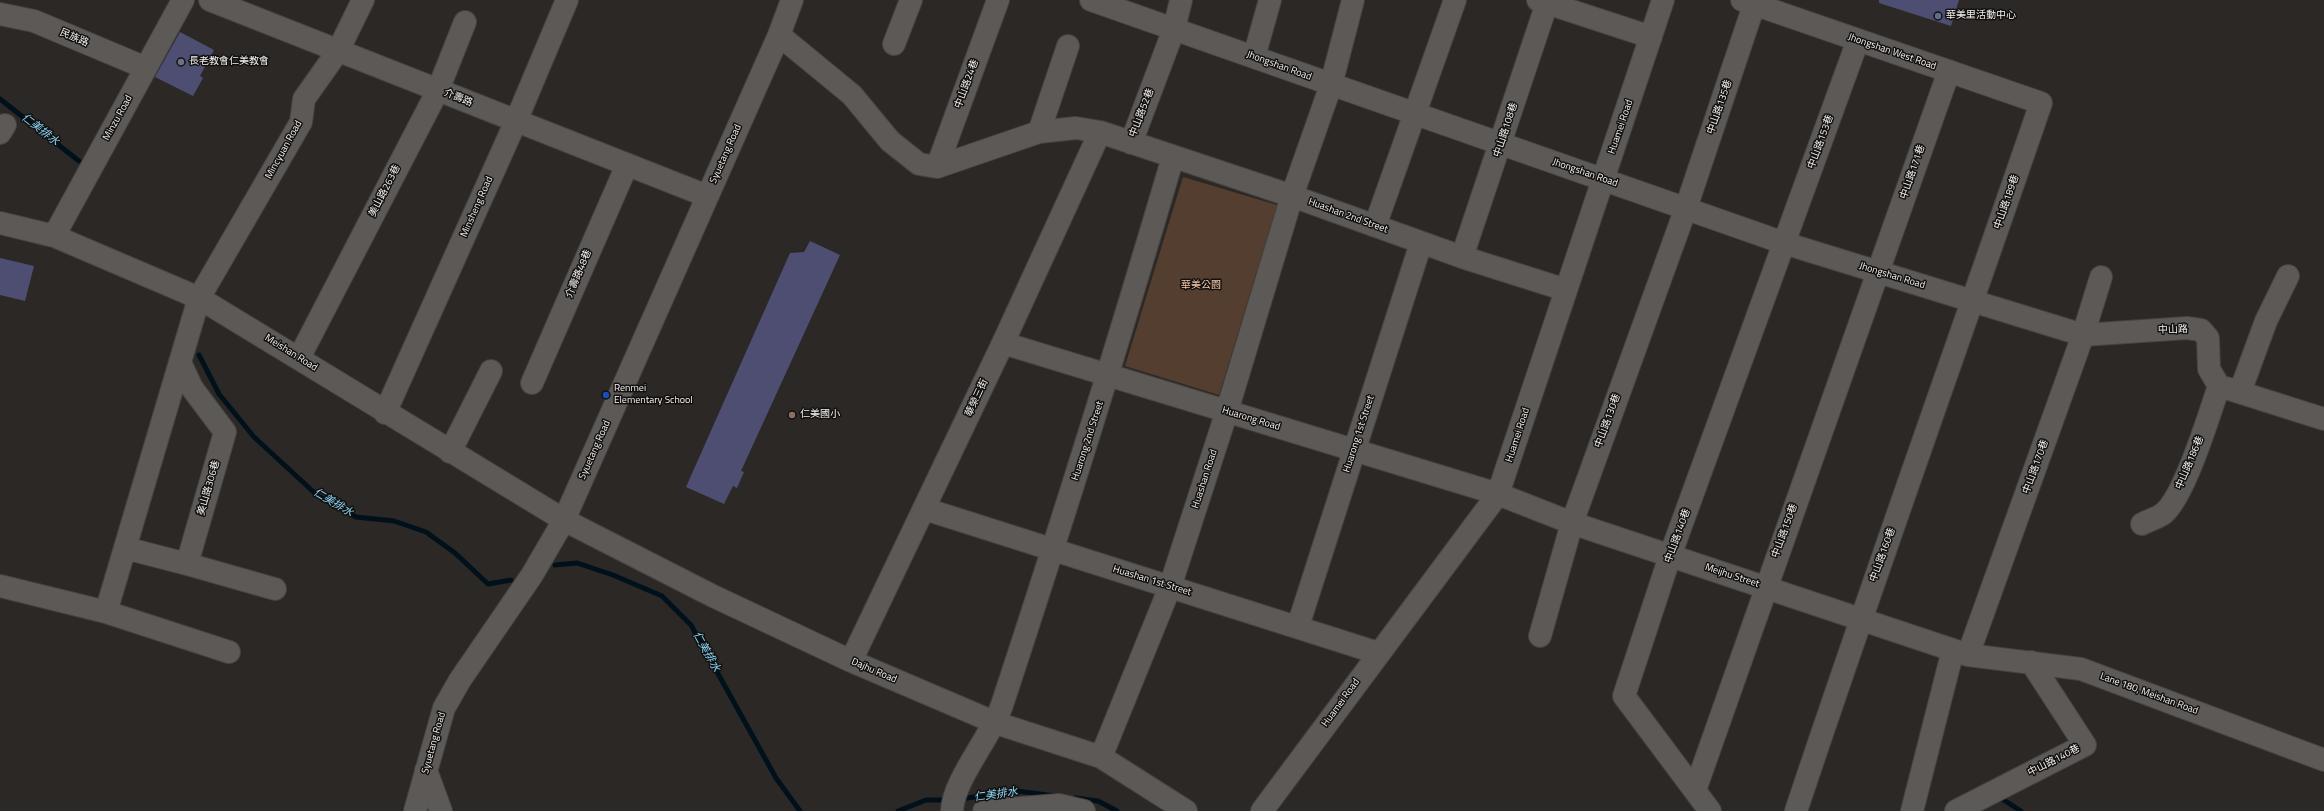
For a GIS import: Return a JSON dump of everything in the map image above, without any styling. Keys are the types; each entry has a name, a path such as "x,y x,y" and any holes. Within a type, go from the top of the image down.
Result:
{"street":[{"name":"Minzu Road","path":"54,236 183,0"},
{"name":"介壽路","path":"210,0 707,196"},
{"name":"Mincyuan Road","path":"199,298 301,122 304,99 338,50 363,0"},
{"name":"Minsheng Road","path":"385,413 516,121 567,0"},
{"path":"894,44 910,0"},
{"name":"中山路24巷","path":"937,167 998,0"},
{"name":"Jhongshan Road","path":"1091,0 1784,243 2083,335"},
{"name":"中山路52巷","path":"937,167 1039,132 1076,128 1100,132 1130,143 1174,29 1181,0"},
{"path":"1254,57 1270,0"},
{"name":"Huashan Road","path":"1101,757 1170,587 1227,411 1292,196 1331,85 1353,0"},
{"path":"1375,226 1416,114 1455,0"},
{"name":"Huamei Road","path":"1262,811 1378,653 1498,494 1663,0"},
{"name":"Syuetang Road","path":"415,811 444,708 460,680 532,575 564,520 779,35 787,2"},
{"path":"1543,2 1651,37"},
{"name":"中山路108巷","path":"1462,257 1502,144 1543,2"},
{"name":"Jhongshan West Road","path":"1748,2 2041,103"},
{"name":"中山路135巷","path":"1686,208 1748,2"},
{"name":"民族路","path":"0,14 34,21 146,68"},
{"name":"美山路263巷","path":"299,358 438,90 465,22"},
{"path":"779,35 852,95 890,141 919,164 937,167"},
{"name":"中山路153巷","path":"1784,243 1858,40"},
{"path":"1039,132 1068,46"},
{"name":"中山路171巷","path":"1878,272 1949,71"},
{"name":"中山路189巷","path":"1973,301 2041,103"},
{"name":"華榮三街","path":"851,661 925,509 1100,132"},
{"name":"Huashan 2nd Street","path":"1130,143 1292,196 1462,257 1566,290"},
{"name":"Huarong 2nd Street","path":"952,809 962,778 996,722 1053,550 1108,375 1173,158"},
{"name":"介壽路48巷","path":"532,383 626,165"},
{"name":"中山路130巷","path":"1540,636 1572,523 1686,208"},
{"name":"Meishan Road","path":"0,223 54,236 199,298 299,358 385,413 564,520"},
{"name":"Huarong 1st Street","path":"1298,626 1421,243"},
{"name":"中山路140巷","path":"1710,811 1624,696 1670,556 1784,243"},
{"name":"中山路150巷","path":"1694,790 1878,272"},
{"path":"2240,392 2266,321 2288,276"},
{"name":"中山路170巷","path":"1912,811 1960,653 2083,335 2101,277"},
{"path":"106,612 199,298"},
{"name":"中山路160巷","path":"1796,811 1860,619 1973,301"},
{"name":"中山路","path":"2083,335 2187,328 2201,330 2208,338 2209,369 2219,386"},
{"name":"Huarong Road","path":"1003,343 1498,494"},
{"name":"美山路306巷","path":"180,362 192,388 225,432 187,564"},
{"path":"450,452 491,371"},
{"path":"2219,386 2324,419"},
{"name":"中山路186巷","path":"2142,524 2164,513 2180,489 2195,454 2219,386"},
{"name":"Meijhu Street","path":"1498,494 1572,523 1960,653"},
{"name":"Huashan 1st Street","path":"925,509 1298,626 1378,653"},
{"name":"Dajhu Road","path":"564,520 713,596 851,661 996,722 1101,757 1186,811"},
{"path":"125,548 275,589"},
{"path":"0,586 106,612 229,652"},
{"name":"Lane 180, Meishan Road","path":"1960,653 2081,669 2324,760"},
{"name":"中山路140巷","path":"1956,811 2085,745 2031,662"},
{"path":"426,770 441,811"},
{"path":"984,811 1059,805 1084,811"}],"green space":[{"name":"華美公園","path":"1183,177 1277,205 1219,395 1125,366"}],"building":[{"name":"華美里活動中心","path":"1879,0 1959,0 1951,26 1879,3"},
{"name":"長老教會仁美教會","path":"180,32 214,50 200,76 203,78 193,96 155,77"},
{"path":"810,241 840,255 741,471 744,472 737,488 733,486 724,504 686,487 790,253 804,252"},
{"path":"0,258 34,266 25,301 0,295"}],"waterway":[{"name":"仁美排水","path":"0,99 79,161"},
{"name":"仁美排水","path":"199,355 219,394 254,437 318,496 356,517 394,521 426,532 455,553 488,584 511,580"},
{"name":"仁美排水","path":"555,565 577,563 613,575 662,596 691,625 776,778 800,811"},
{"name":"仁美排水","path":"960,799 1017,791 1055,796"},
{"name":"仁美排水","path":"1999,797 2021,811"},
{"name":"仁美排水","path":"1075,798 1098,801 1117,811"},
{"name":"仁美排水","path":"898,811 926,800 948,800"}],"place":[{"name":"華美里活動中心","path":"1938,16"},
{"name":"長老教會仁美教會","path":"181,62"},
{"name":"Renmei Elementary School","path":"606,395"},
{"name":"仁美國小","path":"792,415"}]}
